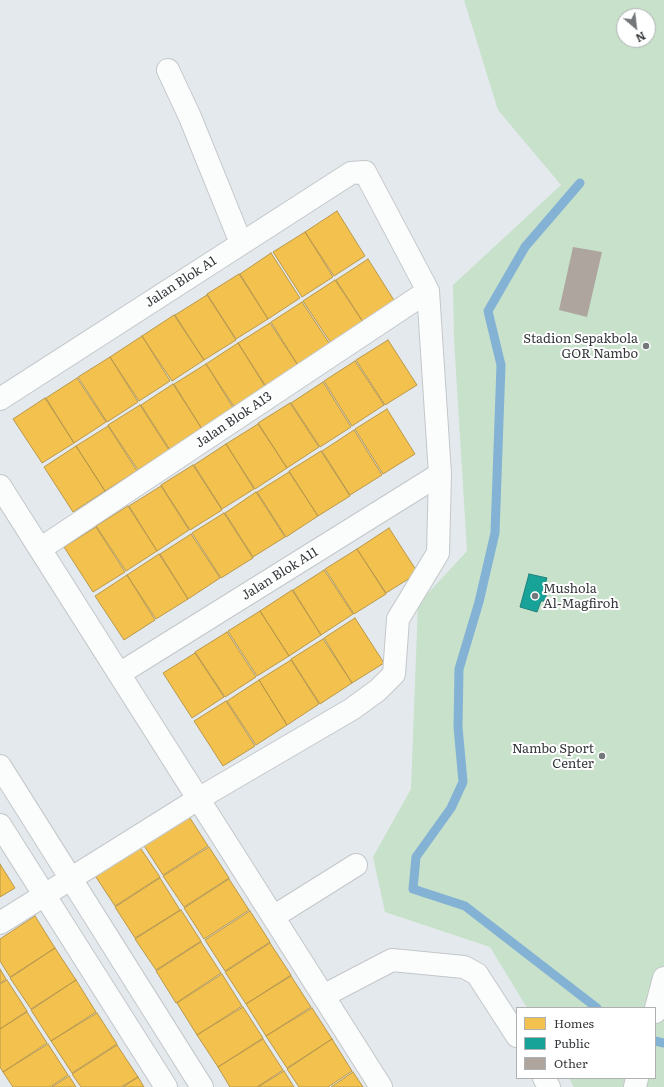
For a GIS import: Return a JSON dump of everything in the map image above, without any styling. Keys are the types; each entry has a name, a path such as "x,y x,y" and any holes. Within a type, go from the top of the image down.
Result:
{"street":[{"path":"168,70 190,117 241,243"},
{"name":"Jalan Blok A1","path":"0,399 351,173 365,172 428,292"},
{"path":"0,923 198,799 352,709 378,690 394,674 398,619 438,553 440,474 428,292"},
{"name":"Jalan Blok A13","path":"40,549 428,292"},
{"name":"Jalan Blok A11","path":"119,674 440,474"},
{"path":"0,486 381,1087"},
{"path":"0,766 202,1087"},
{"path":"0,825 166,1087"},
{"path":"273,917 356,866"},
{"path":"323,996 392,960 464,967 477,974 516,1034"},
{"path":"656,1008 664,978"}],"green space":[{"path":"464,0 664,0 664,1087 574,1087 570,1079 656,1079 656,1007 526,1007 490,947 385,912 373,857 411,789 418,604 467,551 454,339 453,285 561,185 498,110"}],"building: Homes":[{"path":"337,211 365,256 334,276 305,232"},
{"path":"305,232 333,277 302,297 273,252"},
{"path":"271,253 300,298 268,319 240,274"},
{"path":"368,259 397,305 365,325 336,280"},
{"path":"239,274 268,319 236,339 207,294"},
{"path":"335,280 365,325 333,346 303,301"},
{"path":"207,295 236,340 204,360 175,315"},
{"path":"302,302 331,346 299,367 271,322"},
{"path":"174,315 204,360 172,381 142,336"},
{"path":"270,323 299,367 267,388 238,343"},
{"path":"142,336 170,381 139,401 110,357"},
{"path":"388,340 417,385 385,405 356,360"},
{"path":"238,343 266,388 235,408 206,364"},
{"path":"110,357 138,402 107,422 78,377"},
{"path":"355,361 384,405 352,426 324,381"},
{"path":"206,364 234,409 202,429 174,384"},
{"path":"77,378 106,422 74,443 46,398"},
{"path":"323,382 351,427 320,447 291,403"},
{"path":"173,384 202,429 170,450 141,405"},
{"path":"45,398 74,443 42,463 13,419"},
{"path":"290,403 319,447 287,468 258,423"},
{"path":"140,405 169,450 138,470 108,425"},
{"path":"387,409 415,454 383,474 355,429"},
{"path":"258,424 287,468 255,489 226,444"},
{"path":"108,426 137,471 105,491 76,446"},
{"path":"354,430 382,475 350,495 322,451"},
{"path":"226,444 254,489 222,509 194,465"},
{"path":"76,446 105,491 73,512 44,467"},
{"path":"321,451 350,496 318,516 289,471"},
{"path":"193,465 222,510 190,530 161,485"},
{"path":"289,472 318,516 286,537 257,492"},
{"path":"161,486 189,530 157,551 129,506"},
{"path":"256,492 285,537 253,557 225,513"},
{"path":"128,506 157,551 126,571 96,526"},
{"path":"224,513 253,558 221,578 192,533"},
{"path":"96,527 125,572 93,592 64,547"},
{"path":"389,528 418,573 386,593 357,549"},
{"path":"191,534 220,578 188,599 160,554"},
{"path":"357,549 386,594 354,614 325,569"},
{"path":"159,554 188,599 156,619 127,575"},
{"path":"324,570 353,614 321,635 293,590"},
{"path":"127,575 155,620 124,640 95,596"},
{"path":"292,590 321,635 289,656 260,611"},
{"path":"260,611 289,656 257,676 228,631"},
{"path":"355,618 384,663 352,683 324,638"},
{"path":"227,632 256,677 225,697 195,652"},
{"path":"323,639 352,683 320,704 291,659"},
{"path":"195,653 224,697 192,718 163,673"},
{"path":"291,660 319,704 287,725 259,680"},
{"path":"259,680 287,725 256,745 227,701"},
{"path":"226,701 255,746 223,766 194,721"},
{"path":"188,815 208,846 163,875 143,844"},
{"path":"139,846 160,877 115,906 94,874"},
{"path":"209,847 229,878 184,907 163,876"},
{"path":"0,864 15,888 0,897"},
{"path":"160,878 180,910 135,938 115,907"},
{"path":"229,879 249,910 204,939 184,908"},
{"path":"181,910 201,941 156,970 135,939"},
{"path":"250,911 270,942 225,971 205,940"},
{"path":"35,916 55,948 10,977 0,961 0,939"},
{"path":"201,942 221,973 176,1003 156,971"},
{"path":"270,943 291,975 246,1004 225,972"},
{"path":"55,948 76,980 31,1009 10,978"},
{"path":"0,969 6,979 0,983"},
{"path":"222,974 242,1006 197,1035 177,1003"},
{"path":"291,976 311,1007 266,1036 246,1004"},
{"path":"7,980 27,1011 0,1029 0,984"},
{"path":"76,980 96,1012 51,1041 31,1010"},
{"path":"243,1007 263,1038 218,1067 197,1035"},
{"path":"312,1008 332,1039 287,1068 266,1036"},
{"path":"27,1012 47,1043 3,1072 0,1067 0,1029"},
{"path":"97,1013 117,1044 72,1073 51,1041"},
{"path":"263,1039 283,1070 257,1087 230,1087 218,1067"},
{"path":"332,1039 352,1071 328,1087 299,1087 287,1069"},
{"path":"48,1044 68,1075 50,1087 13,1087 3,1072"},
{"path":"117,1045 138,1077 121,1087 81,1087 72,1074"},
{"path":"284,1071 294,1087 258,1087"},
{"path":"353,1072 363,1087 331,1087"},
{"path":"69,1076 76,1087 52,1087"},
{"path":"138,1077 144,1087 123,1087"}],"building: Public":[{"name":"Mushola Al-Magfiroh","path":"529,574 547,578 543,590 547,591 545,601 541,601 537,612 520,607"}],"building: Other":[{"path":"573,247 602,252 587,317 559,310"}],"waterway":[{"path":"580,183 525,247 488,311 501,365 495,533 479,602 459,669 458,727 463,782 451,808 416,857 413,889 465,906 596,1007"},
{"path":"656,1041 664,1043"}],"place":[{"name":"Stadion Sepakbola GOR Nambo","path":"646,346"},
{"name":"Mushola Al-Magfiroh","path":"535,596"},
{"name":"Nambo Sport Center","path":"602,756"}]}
